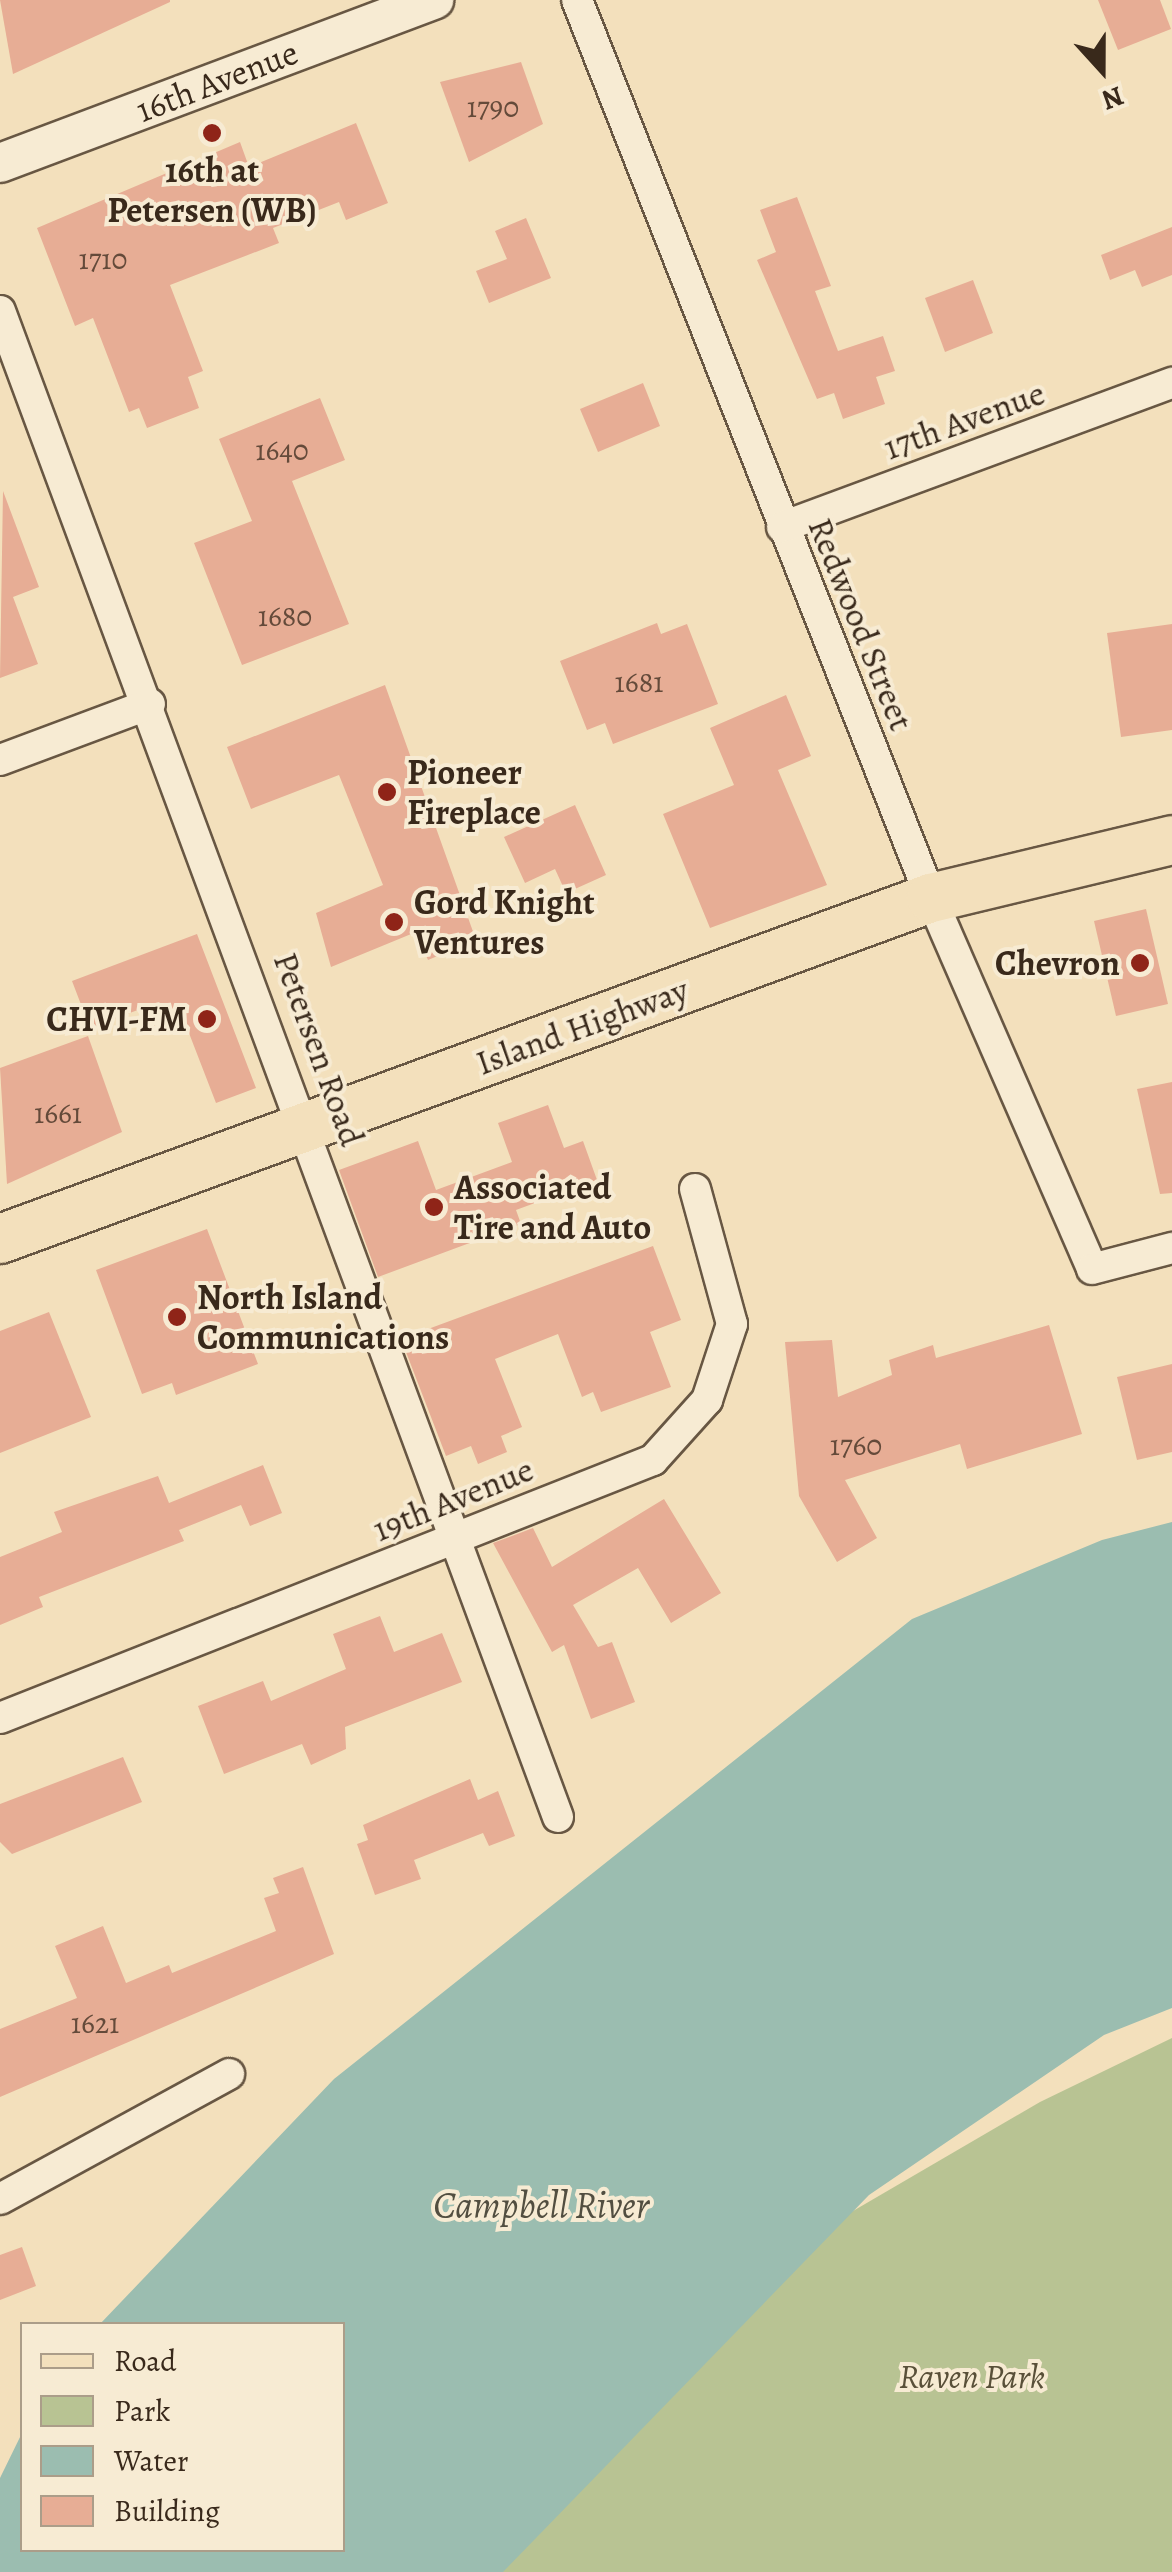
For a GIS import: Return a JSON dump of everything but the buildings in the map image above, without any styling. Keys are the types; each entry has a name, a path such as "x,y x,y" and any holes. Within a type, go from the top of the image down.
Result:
{"main road":[{"name":"Island Highway","path":"0,1239 931,898 1172,840"}],"street":[{"name":"16th Avenue","path":"0,162 434,0"},
{"name":"Redwood Street","path":"577,0 931,898 1092,1269 1172,1248"},
{"name":"Petersen Road","path":"0,311 307,1124 558,1817"},
{"name":"17th Avenue","path":"782,527 1172,383"},
{"path":"0,760 150,704"},
{"name":"19th Avenue","path":"0,1718 654,1460 708,1400 732,1324 695,1189"},
{"path":"0,2199 229,2074"}],"green space":[{"name":"Raven Park","path":"1172,2038 1172,2572 458,2572 841,2218 1040,2102"}],"water":[{"name":"Campbell River","path":"1172,1522 1172,2008 1104,2035 869,2195 503,2572 0,2572 0,2478 20,2437 20,2552 345,2552 345,2322 102,2322 334,2079 912,1619 1102,1540"}],"place":[{"name":"16th at Petersen (WB)","path":"212,133"},
{"name":"Pioneer Fireplace","path":"387,792"},
{"name":"Gord Knight Ventures","path":"394,922"},
{"name":"Chevron","path":"1140,963"},
{"name":"CHVI-FM","path":"207,1019"},
{"name":"Associated Tire and Auto","path":"434,1207"},
{"name":"North Island Communications","path":"177,1317"}]}
